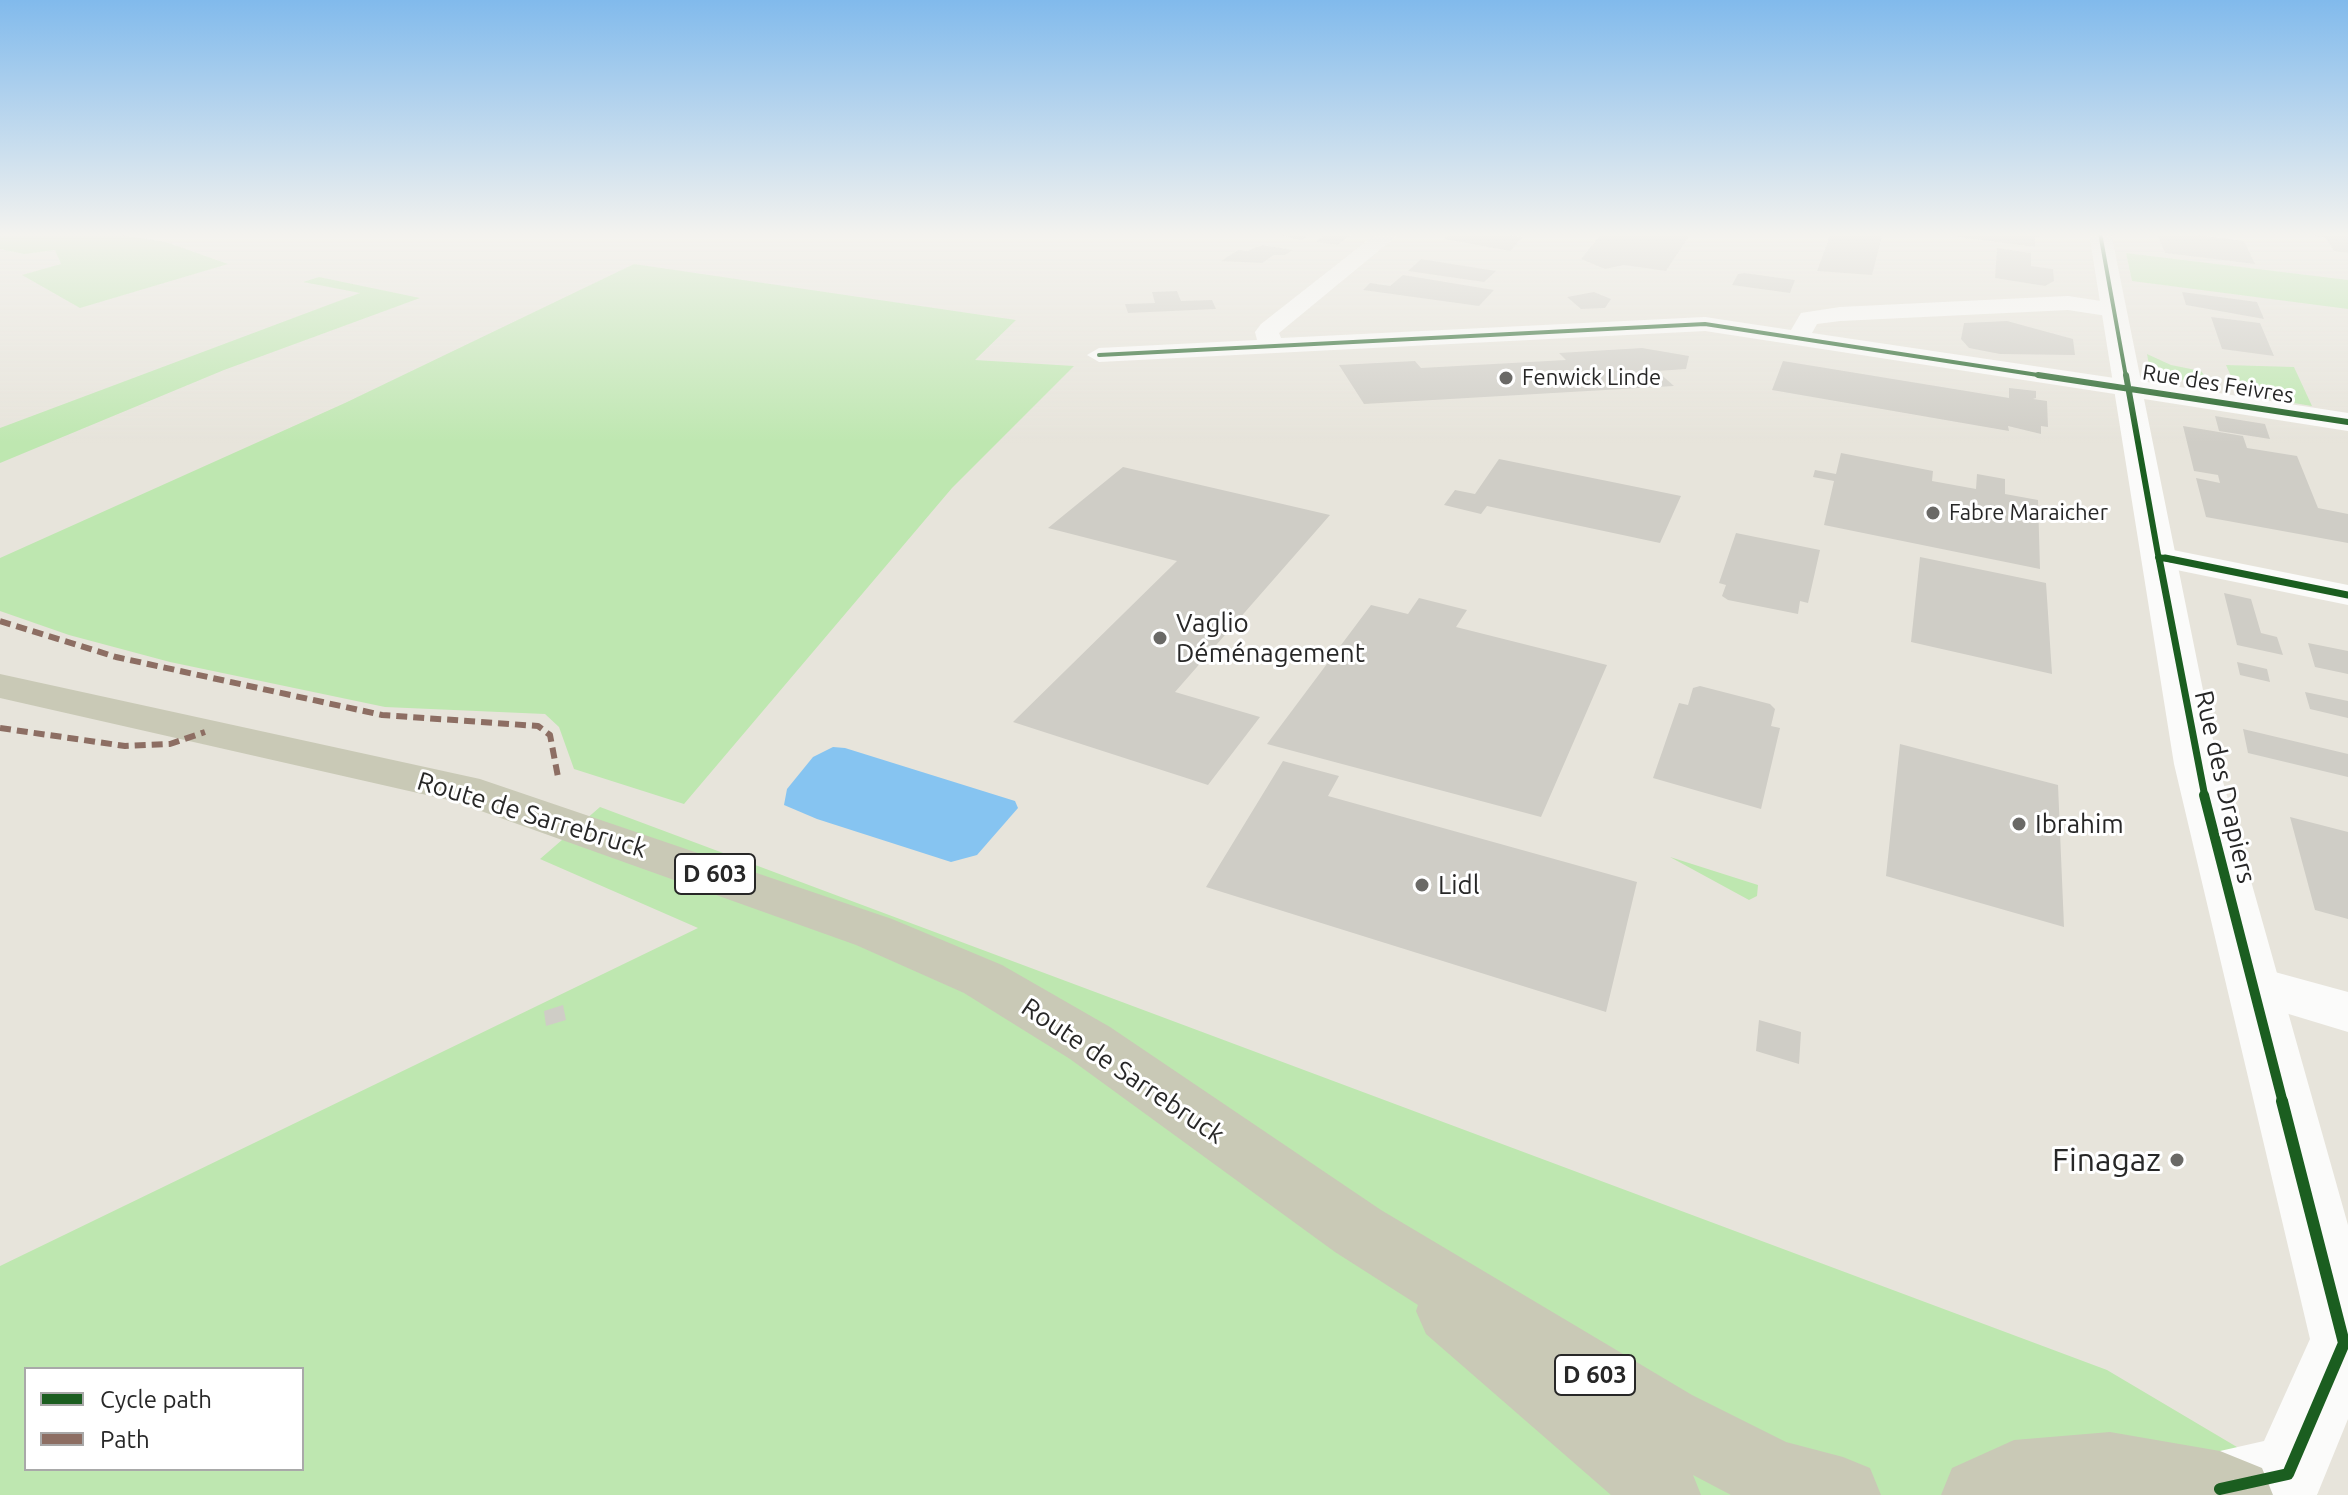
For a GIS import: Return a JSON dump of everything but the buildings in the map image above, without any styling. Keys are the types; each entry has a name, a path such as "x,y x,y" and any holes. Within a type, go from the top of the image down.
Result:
{"main road":[{"name":"Route de Sarrebruck","path":"0,686 464,789 874,932 983,979 1090,1043 1358,1231 1666,1421 1777,1478 1843,1495"},
{"name":"Route de Sarrebruck","path":"1358,1231 1638,1469 1663,1495"},
{"path":"1979,1495 2014,1478 2110,1470 2228,1492"}],"street":[{"path":"1271,346 1269,329 1302,303"},
{"path":"1799,336 1809,318 1840,314 2068,303 2114,310"},
{"name":"Rue des Drapiers","path":"2113,303 2196,764 2346,1347 2288,1474 2228,1492"},
{"name":"Rue des Feivres","path":"1099,355 1688,324 1728,325 2348,422"},
{"path":"2158,557 2348,595"},
{"path":"2253,985 2348,1012"}],"green space":[{"path":"71,303 98,303 80,308"},
{"path":"334,303 407,303 224,370 0,463 0,428"},
{"path":"553,303 898,303 1016,320 975,360 1074,366 952,488 684,804 574,769 559,727 545,714 385,707 170,662 69,635 0,611 0,558 345,403"},
{"path":"2300,303 2348,303 2348,309"},
{"path":"2147,354 2171,365 2201,371 2211,384 2151,376"},
{"path":"2226,365 2294,367 2312,406 2269,399 2236,388"},
{"path":"600,807 2107,1370 2318,1495 0,1495 0,1266 698,928 540,859"},
{"path":"1670,857 1758,885 1757,896 1749,900"}],"water":[{"path":"833,747 845,748 1015,801 1018,808 977,855 951,862 817,819 784,805 787,789 813,757"}],"marked path":[{"path":"0,621 116,657 382,715 538,726 550,735 558,777"},
{"path":"0,728 125,746 170,744 205,732"}],"cycle path":[{"path":"2113,303 2196,764 2344,1343 2288,1474 2220,1489"},
{"path":"1099,355 1705,324 2348,422"},
{"path":"2158,557 2348,595"}],"place":[{"name":"Fenwick Linde","path":"1506,378"},
{"name":"Fabre Maraicher","path":"1933,513"},
{"name":"Vaglio Déménagement","path":"1160,638"},
{"name":"Ibrahim","path":"2019,824"},
{"name":"Lidl","path":"1422,885"},
{"name":"Finagaz","path":"2177,1160"}]}
